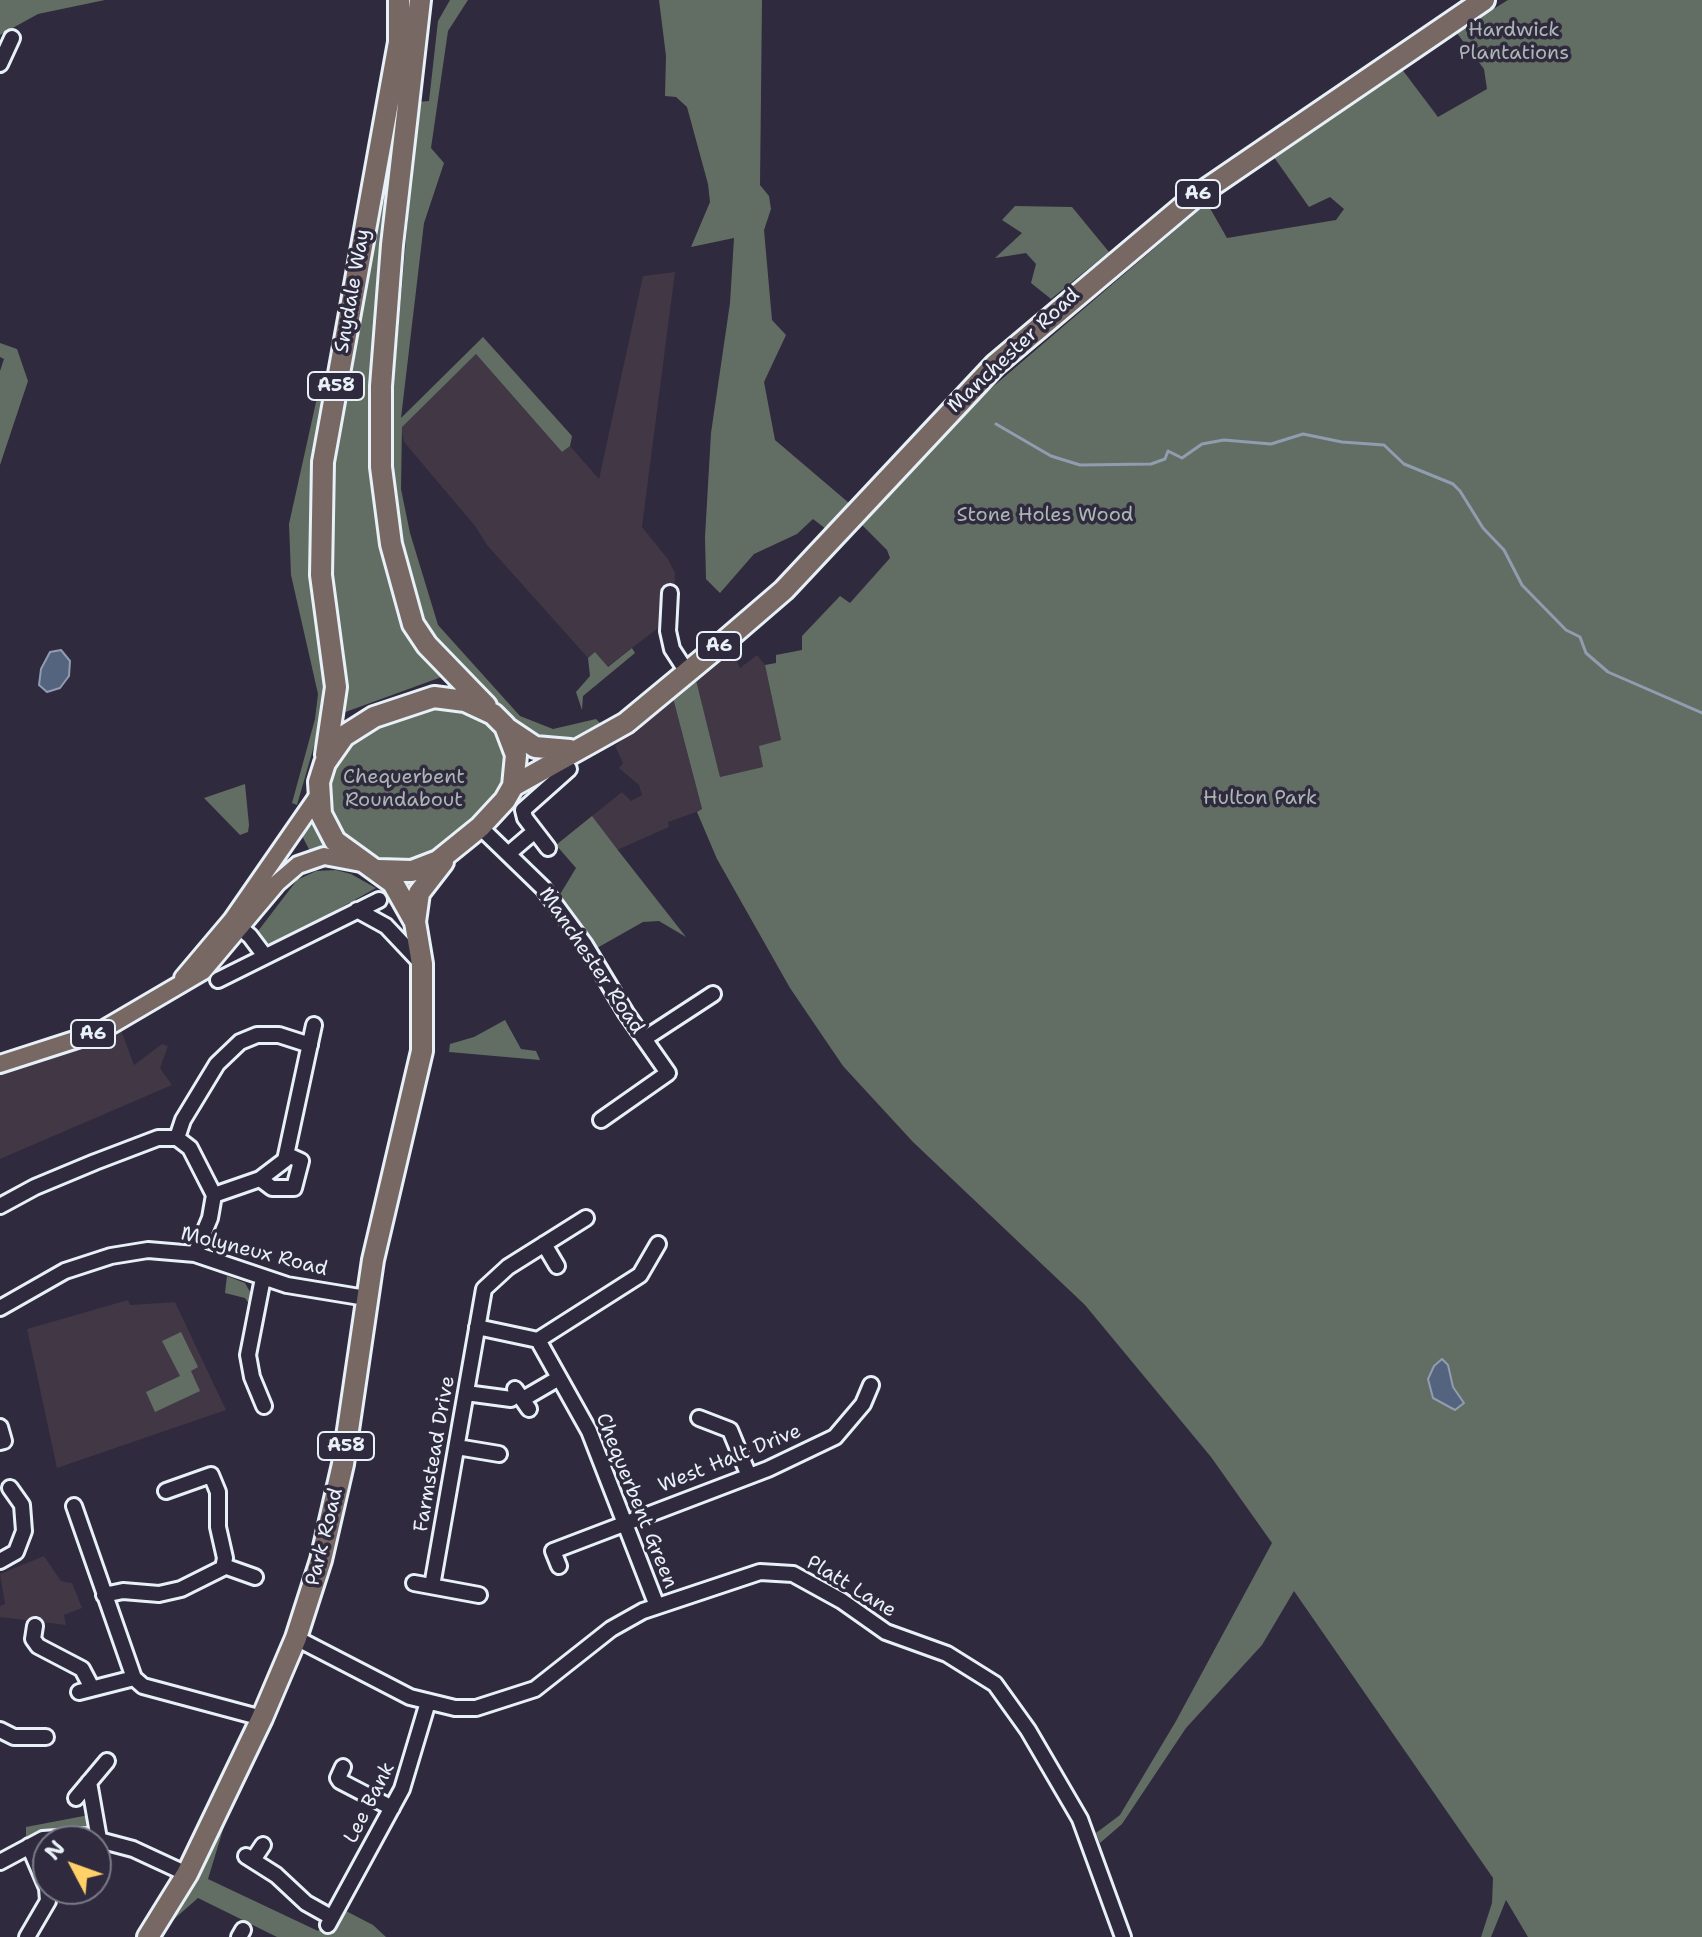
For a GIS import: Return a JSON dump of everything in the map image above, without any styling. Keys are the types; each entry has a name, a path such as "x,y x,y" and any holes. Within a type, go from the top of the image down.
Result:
{"highway":[{"name":"Snydale Way","path":"420,0 392,245 381,386 385,506 391,544 413,624 427,645 499,720"},
{"name":"Manchester Road","path":"513,786 626,723 784,590 972,388 1086,285 1229,171 1484,0"},
{"name":"Snydale Way","path":"325,763 336,687 321,575 323,462 400,5"},
{"name":"A58","path":"450,697 499,720 516,755 513,786 495,813 454,850 438,861 412,871 370,866 335,841 321,814 318,796 325,763 357,725 418,701 450,697"},
{"name":"Manchester Road","path":"499,720 526,743 544,751 583,747"},
{"name":"Park Road","path":"415,922 419,893 454,850"},
{"name":"Park Road","path":"148,1937 187,1874 262,1718 296,1638 321,1560 339,1484 366,1298 422,1051 422,964 415,922 400,892 370,866"}],"main road":[{"name":"A6","path":"237,924 318,796"},
{"name":"A6","path":"0,1064 99,1032 139,1012 178,985 298,865 324,856 370,866"}],"street":[{"path":"0,64 12,38"},
{"path":"670,593 668,631 675,655 687,672"},
{"path":"548,848 525,818 525,806 569,769"},
{"name":"Manchester Road","path":"480,827 536,880 585,945 668,1073 601,1120"},
{"path":"508,854 535,831"},
{"path":"218,980 379,900"},
{"path":"357,910 386,926 422,964"},
{"path":"237,924 265,956"},
{"path":"644,1039 713,994"},
{"path":"214,1195 260,1179 281,1166 288,1155 314,1025"},
{"path":"177,1138 183,1120 217,1064 240,1042 257,1035 279,1035 310,1045"},
{"path":"0,1206 35,1187 95,1162 158,1138 177,1138 190,1148 214,1195 210,1218 195,1254"},
{"path":"260,1179 272,1188 294,1188 300,1158 288,1155"},
{"name":"Farmstead Drive","path":"432,1586 477,1327 488,1283 586,1218"},
{"path":"544,1244 557,1266"},
{"path":"477,1327 538,1340 640,1275 658,1244"},
{"name":"Molyneux Road","path":"0,1308 47,1280 88,1262 148,1250 195,1254 300,1288 366,1298"},
{"path":"263,1278 248,1355 252,1377 264,1406"},
{"name":"Chequerbent Green","path":"538,1340 593,1441 657,1606"},
{"path":"466,1393 519,1399 559,1378"},
{"name":"West Halt Drive","path":"559,1566 553,1551 623,1521 749,1476 835,1437 863,1404 871,1385"},
{"path":"699,1418 730,1430 749,1476"},
{"path":"0,1427 4,1441 0,1442"},
{"path":"457,1447 494,1456"},
{"path":"166,1491 211,1475 218,1492 224,1566"},
{"path":"0,1561 16,1552 24,1531 22,1505 10,1488"},
{"path":"80,1509 104,1595 134,1678 143,1686 262,1718"},
{"path":"104,1595 123,1591 159,1594 181,1589 224,1566 255,1577"},
{"name":"Platt Lane","path":"296,1638 371,1680 428,1702 455,1708 476,1708 528,1693 561,1672 611,1629 657,1606 760,1572 785,1572 828,1592 886,1632 940,1651 988,1679 1024,1723 1080,1819 1123,1937"},
{"path":"414,1583 479,1595"},
{"path":"35,1626 33,1639 38,1646 82,1669 85,1690 134,1678"},
{"name":"Lee Bank","path":"263,1845 250,1858 276,1875 330,1921 392,1808 413,1761 428,1702"},
{"path":"0,1730 14,1737 48,1738"},
{"path":"76,1798 107,1761"},
{"path":"339,1781 392,1808"},
{"path":"89,1782 97,1825"},
{"path":"112,1844 187,1874"},
{"path":"0,1862 32,1845"},
{"path":"27,1937 48,1901 47,1888 29,1846"}],"shaded area":[{"path":"675,272 642,527 668,559 675,573 674,616 607,667 595,652 588,658 487,545 475,526 404,442 401,427 476,354 562,452 570,446 599,479 643,276"},
{"path":"731,649 740,668 757,655 765,665 781,741 764,767 720,777 696,680"},
{"path":"673,698 702,810 668,822 669,827 617,850 592,816 622,792 631,801 642,795 639,785 619,768 623,763 615,746"},
{"path":"121,1030 134,1065 162,1044 168,1046 160,1068 172,1085 0,1159 0,1069"},
{"path":"128,1300 130,1305 175,1302 226,1410 57,1468 27,1329"},
{"path":"44,1556 61,1581 72,1583 82,1608 64,1615 66,1625 0,1617 0,1606 5,1604 0,1574"}],"green space":[{"path":"0,0 105,0 38,14 0,35"},
{"path":"450,0 468,0 448,31 431,148 444,163 424,223 401,418 483,337 572,436 570,446 562,452 476,354 402,427 401,489 410,533 438,625 520,716 553,729 596,719 604,727 569,740 544,741 529,733 427,629 403,542 393,468 393,389 418,102 429,101 438,21"},
{"path":"659,0 762,0 760,185 769,196 771,209 764,230 772,320 786,335 764,382 775,440 849,503 826,529 813,519 797,534 754,554 720,593 706,579 705,537 711,433 730,303 734,238 691,247 710,202 708,184 687,107 676,97 665,96 666,56"},
{"name":"Hulton Park","path":"1508,0 1702,0 1702,1937 1528,1937 1506,1900 1491,1937 1481,1937 1492,1903 1493,1878 1294,1591 1262,1645 1186,1728 1122,1824 1100,1843 1096,1833 1120,1815 1176,1721 1272,1543 1211,1457 1085,1305 913,1142 843,1066 790,988 717,859 697,812 702,809 673,698 696,680 720,777 763,767 759,746 781,740 765,665 776,663 776,655 802,650 802,636 840,596 850,603 890,558 887,550 862,525 981,397 1207,203 1227,238 1336,220 1344,209 1330,197 1309,207 1271,153 1401,68 1438,117 1487,89 1484,69 1456,32"},
{"path":"394,98 402,99 391,200 389,560 447,675 340,714 330,609 327,496"},
{"path":"1015,206 1072,207 1109,252 1051,299 1031,283 1036,264 1026,253 995,258 1022,233 1002,220"},
{"path":"0,343 17,349 28,381 0,465 0,371 4,359 0,357"},
{"path":"318,393 324,394 313,458 309,534 312,601 325,690 324,711 297,805 292,803 315,719 318,694 291,575 289,524"},
{"path":"632,648 635,653 583,696 582,710 576,692 590,676 588,658 595,652 608,667"},
{"name":"Chequerbent Roundabout","path":"449,705 488,720 506,744 505,784 490,808 434,855 399,865 376,861 351,847 333,825 326,796 331,766 361,732 420,708"},
{"path":"245,784 249,825 248,832 240,835 204,798"},
{"path":"313,812 329,850 311,853 300,832"},
{"path":"592,816 686,937 659,921 643,922 597,948 559,896 576,868 556,845"},
{"path":"336,870 351,874 376,888 276,944 261,943 255,935 297,880 316,871"},
{"path":"505,1020 521,1049 536,1051 540,1060 449,1052 450,1044 474,1037"},
{"path":"227,1276 245,1283 253,1297 250,1305 245,1298 225,1293"},
{"path":"181,1332 198,1367 191,1371 200,1391 155,1412 146,1392 180,1376 162,1341"},
{"path":"89,1815 90,1825 36,1825"},
{"path":"225,1823 208,1879 318,1931 321,1927 332,1932 344,1910 373,1925 386,1937 277,1937 198,1898 165,1927"},
{"path":"32,1826 32,1836 26,1837 26,1827"}],"water":[{"path":"61,650 70,661 69,676 60,688 47,692 39,685 41,669 50,652"},
{"path":"1442,1359 1448,1365 1453,1387 1464,1403 1455,1410 1433,1398 1428,1379 1434,1366"}],"waterway":[{"path":"996,424 1051,456 1080,465 1151,464 1165,459 1168,451 1182,458 1202,444 1224,440 1271,444 1303,434 1342,442 1384,445 1404,464 1453,484 1460,491 1483,528 1504,550 1522,585 1566,630 1580,637 1586,653 1608,672 1702,713"}],"park label":[{"name":"Hardwick Plantations","path":"1514,42"},
{"name":"Stone Holes Wood","path":"1045,516"}]}
